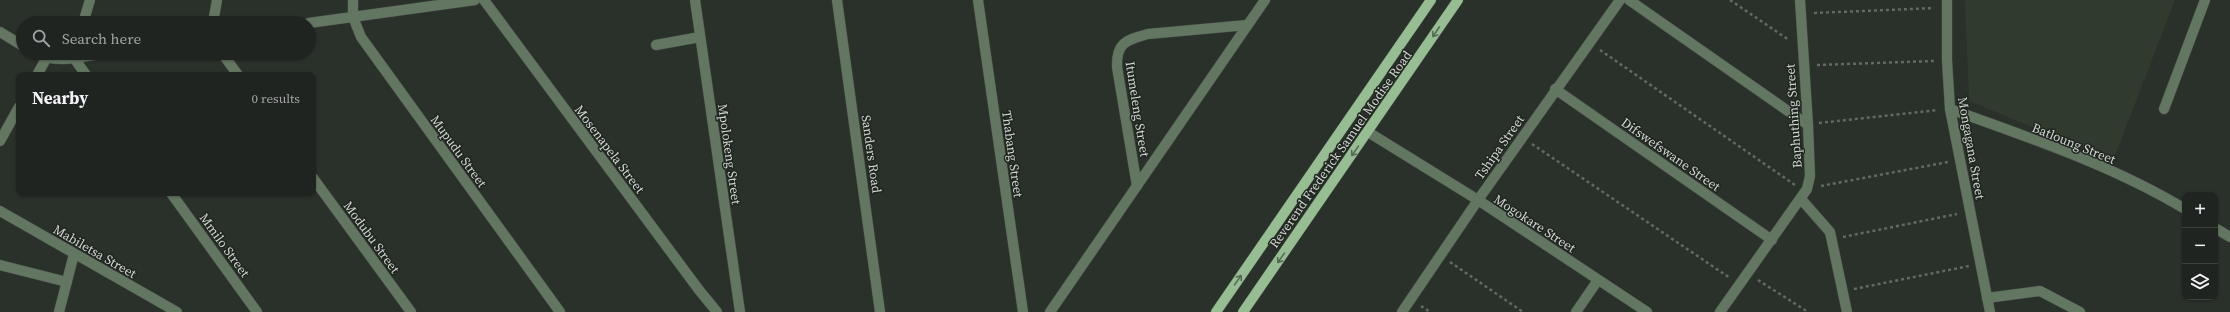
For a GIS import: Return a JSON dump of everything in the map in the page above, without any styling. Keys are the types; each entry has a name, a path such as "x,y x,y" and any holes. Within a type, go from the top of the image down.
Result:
{"main road":[{"name":"Reverend Frederick Samuel Modise Road","path":"1216,312 1431,0"},
{"name":"Reverend Frederick Samuel Modise Road","path":"1243,312 1458,0"}],"street":[{"path":"85,16 90,0"},
{"path":"214,16 217,0"},
{"name":"Mupudu Street","path":"353,0 353,17 361,36 560,312"},
{"path":"316,22 475,0"},
{"name":"Mosenapela Street","path":"484,0 614,178 718,312"},
{"name":"Mpolokeng Street","path":"695,0 740,312"},
{"name":"Sanders Road","path":"837,0 880,312"},
{"name":"Thabang Street","path":"978,0 1023,312"},
{"name":"Itumeleng Street","path":"1050,312 1265,0"},
{"name":"Tshipa Street","path":"1402,312 1588,42 1620,0"},
{"path":"1629,0 1808,125"},
{"name":"Baphuthing Street","path":"1800,0 1810,176 1805,194"},
{"path":"2164,109 2205,0"},
{"name":"Mongagana Street","path":"1947,4 1947,60 1950,109 1979,264 1990,312"},
{"name":"Itumeleng Street","path":"1137,186 1116,67 1117,54 1121,45 1133,38 1148,34 1247,25"},
{"path":"0,32 16,42"},
{"path":"656,45 700,37"},
{"path":"39,72 45,60"},
{"path":"78,60 84,72"},
{"path":"227,60 236,72"},
{"name":"Difswefswane Street","path":"1555,90 1772,240"},
{"name":"Batloung Street","path":"1950,109 2050,145 2154,191 2182,207"},
{"path":"0,141 16,112"},
{"name":"Mogokare Street","path":"1368,132 1478,200 1646,312"},
{"name":"Modubu Street","path":"316,182 410,312"},
{"path":"1720,312 1805,194 1828,228 1832,239 1847,312"},
{"name":"Mmilo Street","path":"173,196 257,312"},
{"name":"Mabiletsa Street","path":"0,211 176,312"},
{"path":"2218,230 2230,237"},
{"path":"59,312 74,254"},
{"path":"0,265 67,282"},
{"path":"1576,312 1598,280"},
{"path":"1987,298 2040,290 2080,312"}],"path":[{"path":"1730,0 1802,49"},
{"path":"1800,13 1947,4"},
{"path":"1588,42 1805,194 1960,159"},
{"path":"1803,66 1947,60"},
{"path":"1808,125 1950,109"},
{"path":"1522,137 1739,285"},
{"path":"1832,239 1970,211"},
{"path":"1440,255 1522,312"},
{"path":"1843,291 1979,264"},
{"path":"1748,273 1808,312"}],"shaded area":[{"path":"1965,0 2175,0 2113,161 1969,101"}]}
